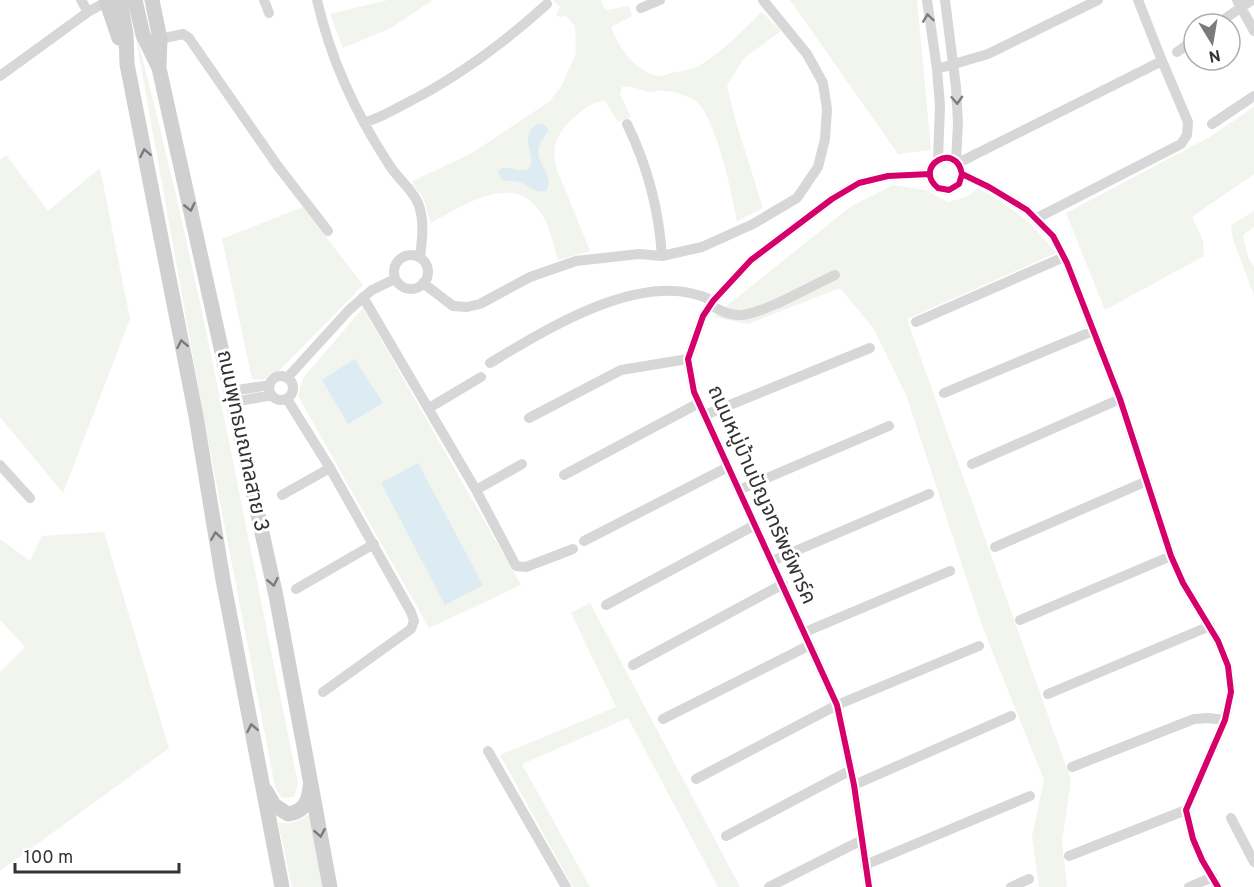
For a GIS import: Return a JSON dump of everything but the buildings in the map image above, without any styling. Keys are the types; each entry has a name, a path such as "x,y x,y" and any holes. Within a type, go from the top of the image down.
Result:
{"main road":[{"name":"ถนนพุทธมณฑลสาย 3","path":"135,0 143,35 159,68 276,596 330,887"},
{"path":"152,0 160,39 159,68"},
{"name":"ถนนพุทธมณฑลสาย 3","path":"110,1 128,64 196,416 223,580 282,887"},
{"path":"263,785 280,810 288,814 297,813 308,800 310,778"}],"street":[{"path":"81,0 88,12"},
{"path":"264,0 269,13"},
{"path":"317,0 325,35 343,80 388,164 418,203 423,230 420,258"},
{"path":"641,8 660,0"},
{"path":"423,283 453,306 467,307 480,304 530,277 576,261 639,254 662,256 702,247 753,224 797,198 818,167 825,139 827,109 823,83 807,54 763,0"},
{"path":"927,0 940,106 938,160"},
{"path":"945,0 954,65 958,123 959,166 959,184 949,190 938,188 931,179 931,168 938,160 947,158 959,166 1008,198 1027,210 1053,236 1064,257 1120,399 1171,556 1183,583 1210,626 1228,666 1231,692 1225,720 1186,810 1193,838 1215,882 1189,887"},
{"path":"937,69 988,54 1098,0"},
{"path":"1037,218 1181,144 1187,135 1188,122 1138,0"},
{"path":"1252,0 1238,4 1254,31"},
{"path":"0,76 88,12 110,1"},
{"path":"365,122 426,94 474,64 512,36 549,4"},
{"path":"160,39 183,34 189,38 277,165 328,231"},
{"path":"1177,52 1182,48"},
{"path":"934,54 951,52"},
{"path":"959,166 1162,60"},
{"path":"1212,124 1254,96"},
{"path":"627,124 648,176 660,231 662,256"},
{"name":"ถนนหมู่บ้านปัญจทรัพย์พาร์ค","path":"869,887 854,785 837,705 694,392 688,358 703,316 711,303 751,260 841,193 859,183 888,176 930,174"},
{"path":"410,255 420,258 428,270 427,277 418,287 405,288 395,279 394,268 400,259 410,255"},
{"path":"916,322 1064,257"},
{"path":"490,363 587,309 624,297 682,290 700,294 727,314 740,316 780,301 835,274"},
{"path":"287,378 363,297 395,279"},
{"path":"363,297 476,490 516,566 526,567 573,549"},
{"path":"944,393 1093,331"},
{"path":"705,415 870,348"},
{"path":"529,418 621,370 688,358"},
{"path":"271,390 277,377 287,378"},
{"path":"429,408 481,377"},
{"path":"287,378 293,388 287,399"},
{"path":"232,396 271,390"},
{"path":"271,390 282,400 287,399"},
{"path":"287,399 374,544 414,621 411,629 323,692"},
{"path":"972,464 1120,399"},
{"path":"564,475 699,403"},
{"path":"739,490 889,426"},
{"path":"476,490 522,464"},
{"path":"0,465 30,498"},
{"path":"584,541 728,467"},
{"path":"282,495 330,468"},
{"path":"995,547 1147,481"},
{"path":"772,561 929,494"},
{"path":"606,606 755,525"},
{"path":"296,589 374,544"},
{"path":"1020,620 1171,556"},
{"path":"805,632 950,571"},
{"path":"633,666 783,584"},
{"path":"1048,694 1210,626"},
{"path":"663,719 810,645"},
{"path":"696,779 837,705 979,645"},
{"path":"854,785 1011,716"},
{"path":"1072,767 1194,719 1225,720"},
{"path":"488,751 566,887"},
{"path":"726,836 851,770"},
{"path":"865,865 1030,796"},
{"path":"1069,856 1186,810"},
{"path":"1232,818 1254,862"},
{"path":"769,887 862,840"},
{"path":"1011,887 1029,879"}],"shaded area":[{"path":"388,0 433,0 391,28 343,48 330,14"},
{"path":"553,0 601,0 606,10 629,6 632,16 611,27 614,35 635,64 649,73 660,76 689,70 702,64 726,46 762,12 781,31 744,58 727,85 735,119 763,208 737,221 716,138 702,108 694,100 672,92 650,92 622,87 620,94 631,117 618,122 605,101 594,103 582,110 567,125 556,143 556,167 590,251 558,260 545,220 534,204 521,196 507,193 492,194 476,200 431,223 423,197 413,185 413,181 472,153 550,101 562,85 576,53 575,26 566,16 556,15 560,7"},
{"path":"790,0 917,0 931,150 898,154"},
{"path":"133,22 180,211 221,401 298,783 294,797 282,798 275,787 205,424"},
{"path":"1254,107 1254,174 1192,217 1203,241 1204,256 1105,310 1066,213 1208,138"},
{"path":"537,124 544,124 549,130 539,148 540,159 549,180 546,191 501,179 498,172 501,168 526,170 529,168 531,159 529,135 531,129"},
{"path":"6,155 48,211 100,168 130,319 63,493 0,417 0,160"},
{"path":"893,185 926,190 948,202 966,197 978,188 1002,202 1031,224 1056,253 907,319 1071,780 1062,841 1067,887 1039,887 1032,837 1044,780 984,631 906,395 874,329 840,288 748,324 713,317 850,207"},
{"path":"303,207 363,285 278,372 263,380 252,379 222,239"},
{"path":"1254,211 1254,227 1243,235 1248,257 1254,267 1254,295 1233,240 1231,225"},
{"path":"363,308 521,585 429,628 298,396 303,378"},
{"path":"355,359 383,403 348,424 322,380"},
{"path":"418,463 483,585 445,605 381,483"},
{"path":"104,532 169,748 0,871 0,672 25,647 0,620 0,539 30,561 42,536"},
{"path":"590,603 740,887 718,887 628,718 522,764 590,887 573,887 500,755 616,707 571,613"},
{"path":"310,814 322,887 292,887 278,822 295,822"}],"cycle path":[{"path":"962,174 959,184 949,190 938,188 931,180 930,172 938,160 952,159 958,164 962,174 1027,210 1053,236 1067,263 1120,399 1171,556 1183,583 1218,641 1228,666 1231,692 1225,720 1186,810 1193,839 1218,887"},
{"path":"869,887 854,785 837,705 694,392 688,359 703,316 713,301 751,260 832,199 859,183 888,176 930,174"}]}
